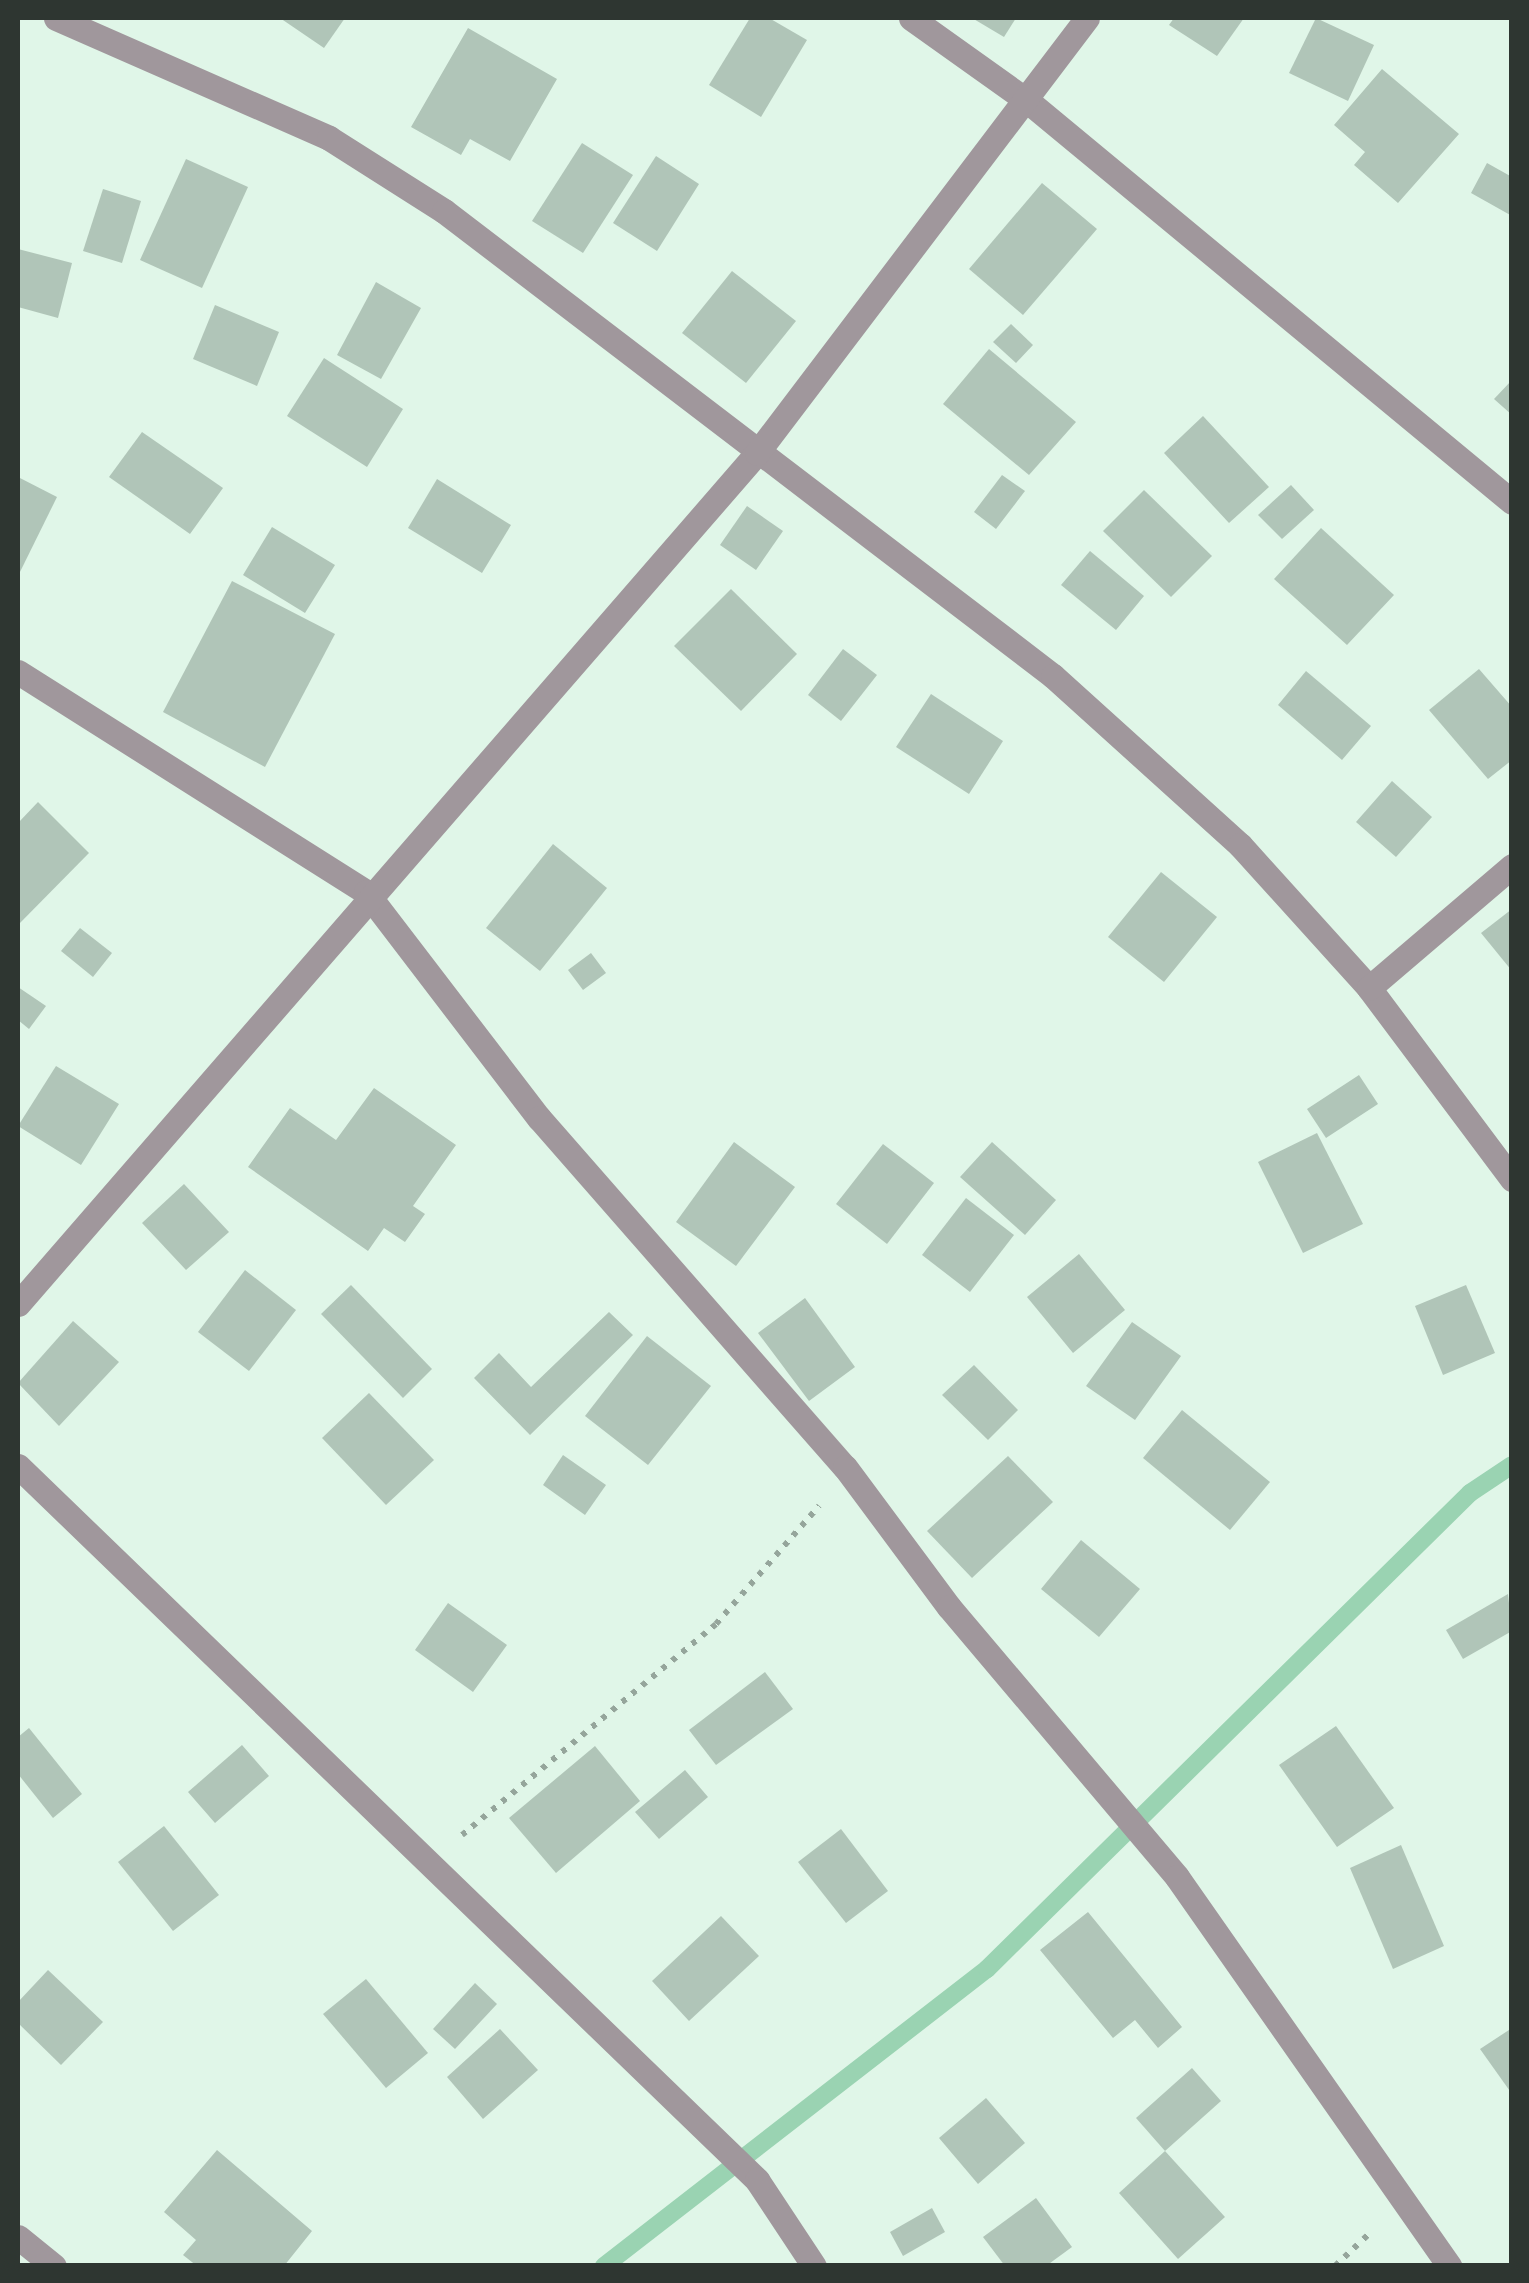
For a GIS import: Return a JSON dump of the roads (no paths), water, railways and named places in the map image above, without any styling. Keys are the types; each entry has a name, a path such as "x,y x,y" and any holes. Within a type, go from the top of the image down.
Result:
{"street":[{"path":"56,18 345,148 444,210 1052,676 1240,844 1369,988 1512,1179"},
{"path":"911,18 1030,103 1512,502"},
{"path":"18,1304 366,892 757,453 1030,103 1087,18"},
{"path":"18,672 366,892 540,1118 845,1467 1152,1846 1449,2266"},
{"path":"1369,988 1512,866"},
{"path":"18,1466 434,1858 716,2148 757,2180 814,2266"},
{"path":"18,2238 54,2266"}],"waterway":[{"path":"604,2266 987,1969 1470,1493 1512,1465"}]}
